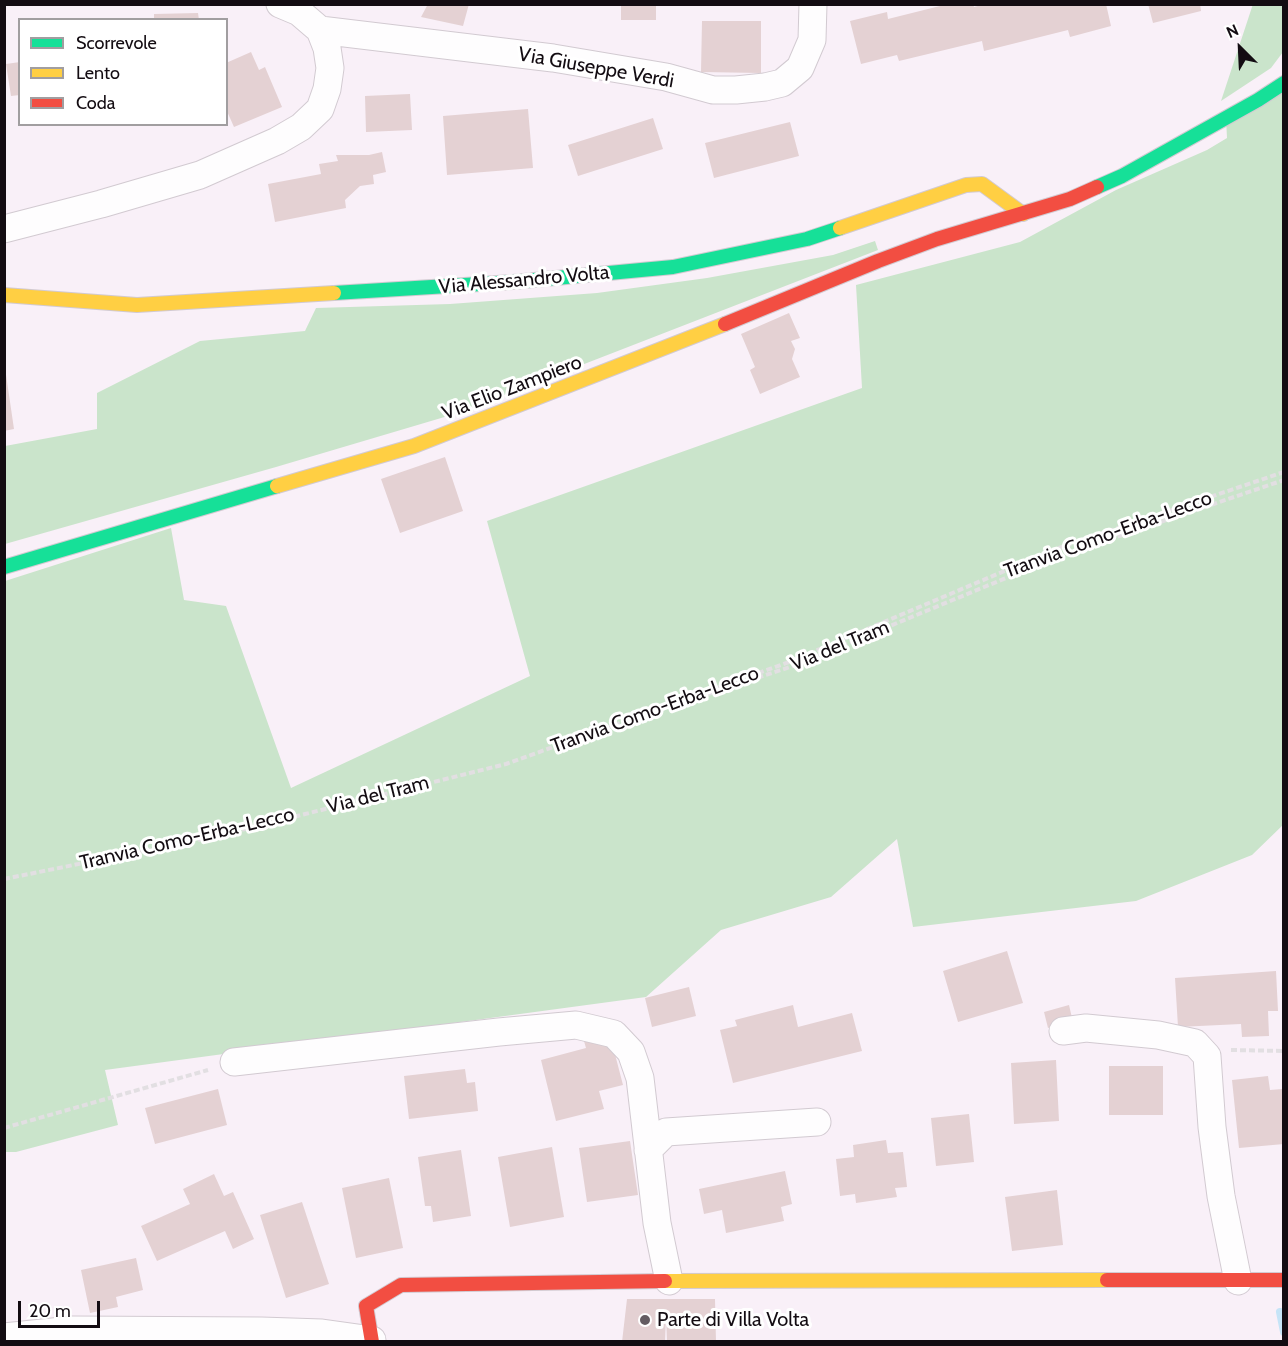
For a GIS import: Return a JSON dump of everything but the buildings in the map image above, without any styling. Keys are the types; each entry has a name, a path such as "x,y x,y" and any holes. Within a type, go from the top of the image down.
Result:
{"street":[{"path":"4,229 200,176 277,141 301,127 320,109 327,89 330,68 327,48 320,30 299,12 280,4"},
{"name":"Via Giuseppe Verdi","path":"320,30 553,58 666,77 713,90 736,90 782,83 800,68 812,40 813,4"},
{"name":"Via Elio Zampiero","path":"4,567 414,446 668,348 937,239 1070,199 1122,176 1284,83"},
{"name":"Via Alessandro Volta","path":"4,295 137,305 513,282 673,267 807,239 966,185 982,184 1023,214"},
{"path":"234,1062 576,1025 614,1034 631,1052 640,1078 657,1223 669,1281"},
{"path":"1062,1032 1086,1028 1158,1035 1195,1043 1207,1056 1212,1127 1221,1196 1251,1281"},
{"path":"648,1150 666,1132 817,1122"},
{"path":"4,1337 72,1330 249,1331 322,1333 372,1340 366,1306 401,1285 669,1281 1284,1281"}],"path":[{"name":"Tranvia Como-Erba-Lecco","path":"4,879 213,837 506,764 789,662 1059,548 1284,472"},
{"name":"Via del Tram","path":"4,879 224,834 498,764 793,666 1052,559 1284,480"},
{"path":"1207,1056 1222,1050 1284,1051"},
{"path":"4,1128 234,1062"}],"green space":[{"path":"1253,4 1283,5 1283,52 1271,68 1221,101"},
{"path":"1283,84 1284,824 1252,855 1136,901 913,927 897,839 831,897 721,930 646,997 105,1070 118,1125 16,1152 5,1152 5,581 171,528 184,600 226,606 291,788 530,676 487,521 862,388 856,285 1020,242 1116,190 1207,150 1227,138 1226,118"},
{"path":"875,241 878,250 458,413 5,544 5,446 97,429 97,393 200,341 305,331 316,308 450,304 597,293 707,278 833,255"}],"waterway":[{"path":"1280,1312 1284,1332"}],"traffic: fast":[{"path":"1097,187 1122,176 1284,83"},
{"path":"334,293 513,282 673,267 807,239 840,228"},
{"path":"4,567 277,486"}],"traffic: slow":[{"path":"840,228 966,185 982,184 1023,214"},
{"path":"4,295 137,305 334,293"},
{"path":"277,486 414,446 725,324"},
{"path":"665,1281 1107,1280"}],"traffic: jam":[{"path":"725,324 937,239 1070,199 1097,187"},
{"path":"1107,1280 1284,1280"},
{"path":"372,1342 366,1306 401,1285 665,1281"}],"place":[{"name":"Parte di Villa Volta","path":"645,1320"}]}
